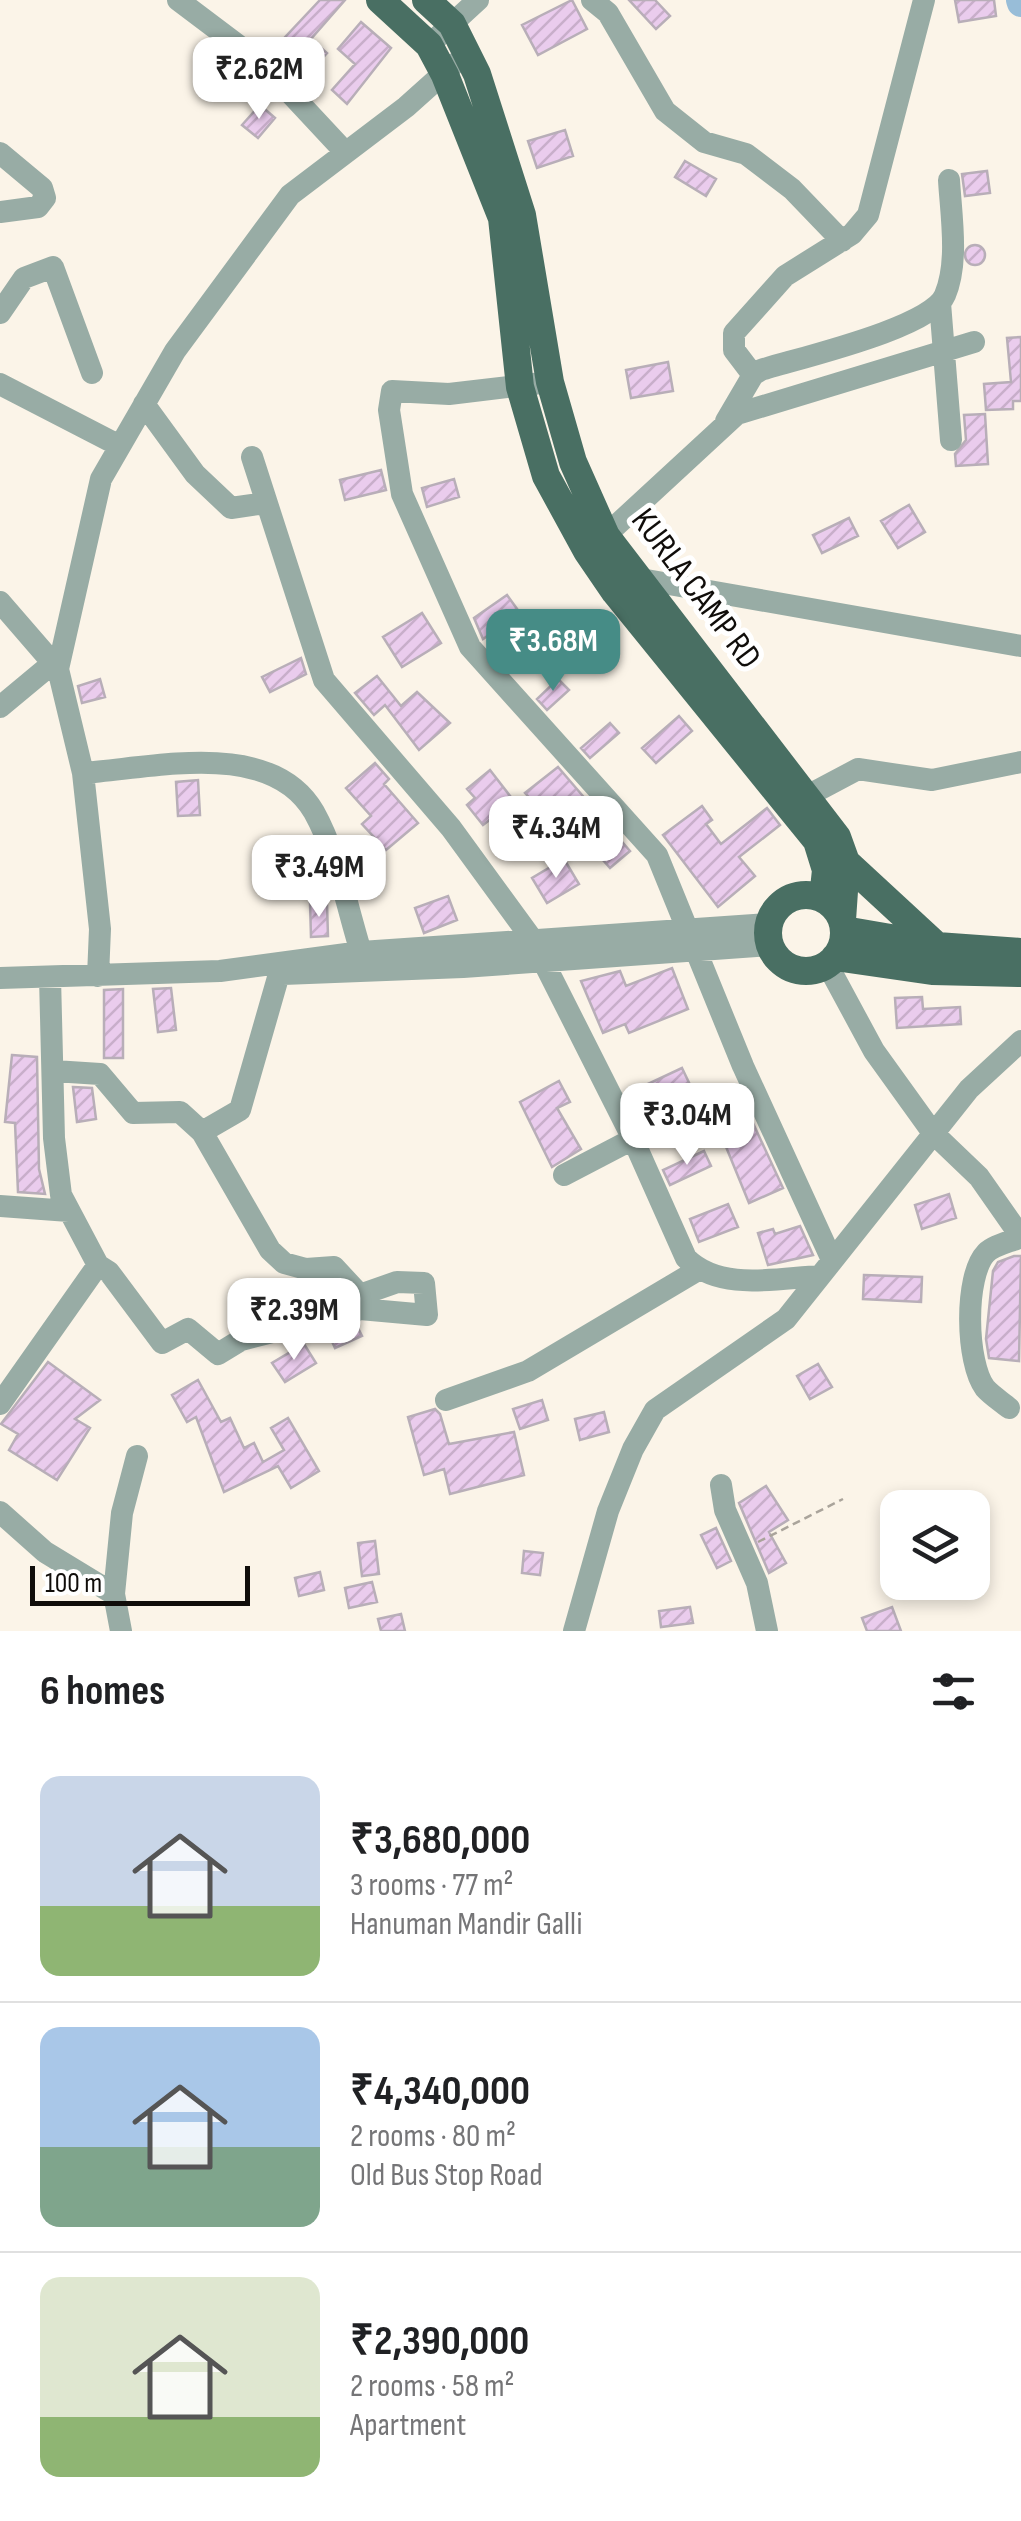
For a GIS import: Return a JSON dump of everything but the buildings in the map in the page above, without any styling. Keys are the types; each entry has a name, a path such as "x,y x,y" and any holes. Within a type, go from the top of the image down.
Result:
{"main road":[{"name":"KURLA CAMP RD","path":"380,0 429,45 445,74 502,218 520,387 546,476 817,842 826,870 823,898"},
{"name":"KURLA CAMP RD","path":"426,0 459,36 522,215 550,382 597,544 635,578 809,795 837,837 846,862"},
{"path":"831,961 843,925 846,862"},
{"path":"846,862 938,946"},
{"path":"1021,952 938,946 843,925 823,898 804,894 785,901 769,935 779,960 794,969 811,970 831,961 1021,973"}],"street":[{"path":"178,0 263,64 345,152"},
{"path":"0,708 56,666 100,479 225,279 290,195 445,74 478,0"},
{"path":"592,0 608,13 665,111 704,142 746,154 792,189 842,240"},
{"path":"753,375 734,350 734,332 785,276 842,240 868,214 924,0"},
{"path":"429,45 459,36"},
{"path":"0,153 42,188 46,198 38,207 0,212"},
{"path":"949,180 951,250 940,303 951,440"},
{"path":"0,313 24,278 53,268 92,373"},
{"path":"724,424 753,375 845,347 916,318 940,303"},
{"path":"597,544 724,424 750,409 974,342"},
{"path":"550,382 449,394 392,391 389,410 402,494 470,647 657,855 822,1275"},
{"path":"0,384 118,446"},
{"path":"144,404 195,474 230,508 265,503"},
{"path":"252,457 324,680 451,828 537,950 634,1139 686,1258 698,1270 729,1279 822,1275"},
{"path":"635,578 1021,646"},
{"path":"0,602 56,666 83,774 100,929 98,976"},
{"path":"809,795 858,768 932,780 1021,762"},
{"path":"83,774 234,763 282,777 314,812 361,952"},
{"path":"220,972 244,976 279,974 412,959 769,935"},
{"path":"0,978 220,972 361,952 412,959"},
{"path":"831,961 874,1051 934,1133 960,1156 1013,1226 983,1256 973,1276 970,1306 984,1388 1009,1408"},
{"path":"202,1132 238,1114 279,974"},
{"path":"50,976 54,1138 61,1195 98,1266 109,1272 162,1343 188,1330 218,1354 241,1340 280,1330 312,1328 360,1309 427,1315 424,1283 397,1282 360,1294 334,1268 306,1270 284,1262 256,1232 202,1132 180,1112 133,1113 100,1074 54,1071"},
{"path":"574,1631 608,1510 633,1448 654,1410 786,1319 969,1089 1021,1041"},
{"path":"564,1175 634,1139"},
{"path":"0,1206 69,1211"},
{"path":"0,1404 98,1266"},
{"path":"446,1400 528,1371 698,1270"},
{"path":"121,1631 114,1594 122,1513 137,1456"},
{"path":"721,1485 724,1510 757,1583 767,1631"},
{"path":"0,1512 46,1552 114,1594"}],"path":[{"path":"744,1550 844,1499"}]}
